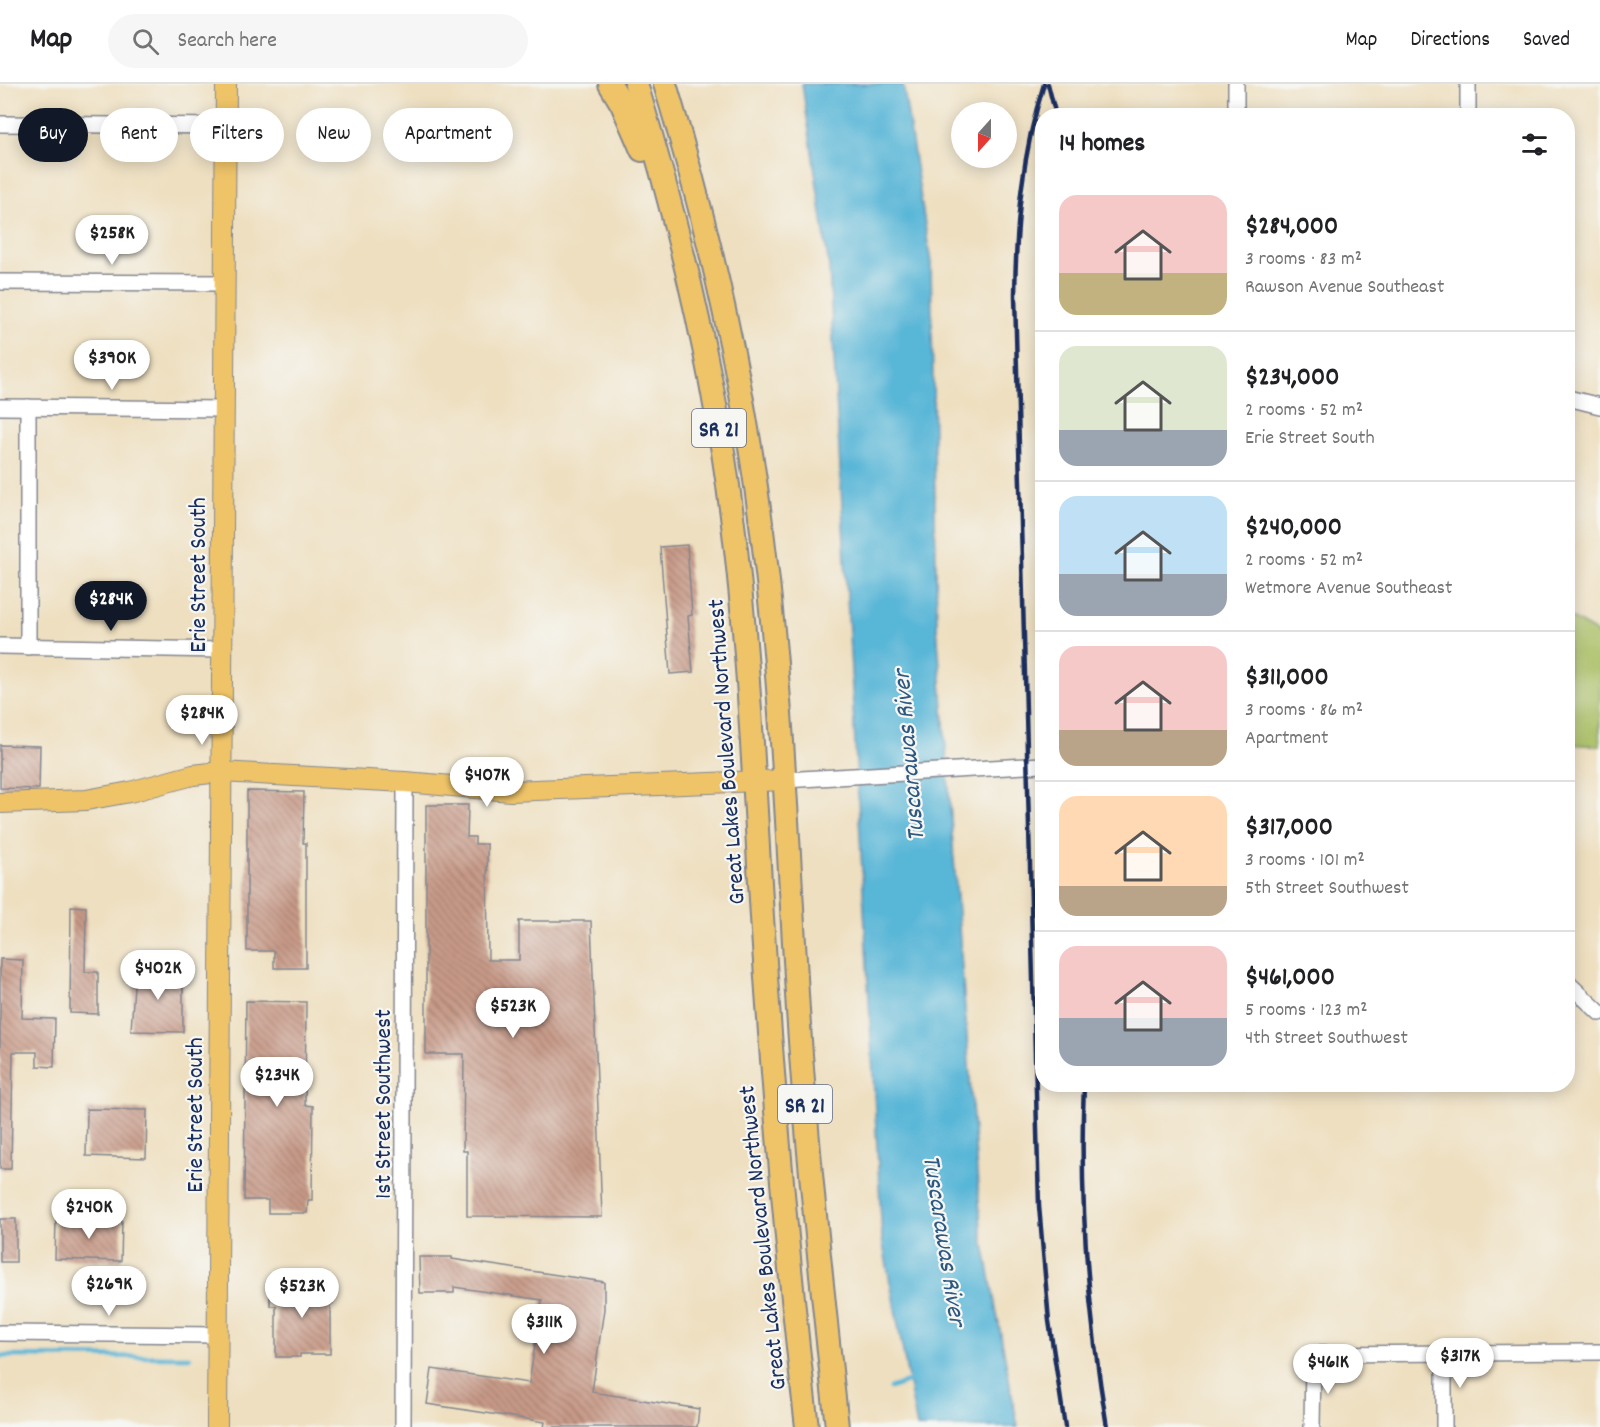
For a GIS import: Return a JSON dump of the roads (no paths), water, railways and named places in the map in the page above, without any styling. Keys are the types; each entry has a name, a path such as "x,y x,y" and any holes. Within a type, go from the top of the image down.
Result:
{"highway":[{"path":"610,84 632,123 687,271"},
{"name":"Great Lakes Boulevard Northwest","path":"636,84 657,153 708,364 732,514 742,600 776,1114 807,1427"},
{"name":"SR 21","path":"665,84 704,219 734,356 747,431 772,613 805,1110 837,1427"}],"main road":[{"name":"Erie Street South","path":"225,108 226,84"},
{"name":"Erie Street South","path":"217,1427 225,162"},
{"path":"0,803 86,800 129,792 193,775 220,772 405,782 512,791 784,780"}],"street":[{"path":"1236,84 1236,108"},
{"path":"1468,84 1468,108"},
{"path":"0,124 190,126"},
{"path":"0,282 225,283"},
{"path":"1575,400 1600,406"},
{"path":"0,407 224,409"},
{"path":"28,407 28,647"},
{"path":"0,646 222,650"},
{"path":"784,780 1035,765"},
{"name":"1st Street Southwest","path":"403,1427 405,782"},
{"path":"1575,990 1600,1013"},
{"path":"0,1332 218,1335"},
{"path":"1312,1427 1312,1377 1315,1357 1320,1354 1332,1352 1600,1352"},
{"path":"1444,1352 1444,1427"}],"water":[{"name":"Tuscarawas River","path":"802,84 903,84 931,263 937,626 981,1228 1018,1427 917,1427 882,1239 829,267"}],"waterway":[{"path":"0,1356 190,1357"},
{"path":"890,1388 913,1380"}],"railway":[{"path":"1037,108 1044,84"},
{"path":"1048,84 1054,108"},
{"path":"1035,114 1022,188 1015,295 1035,1054"},
{"path":"1036,1092 1039,1206 1049,1321 1065,1427"},
{"path":"1084,1092 1083,1170 1086,1256 1100,1385 1107,1427"}]}
